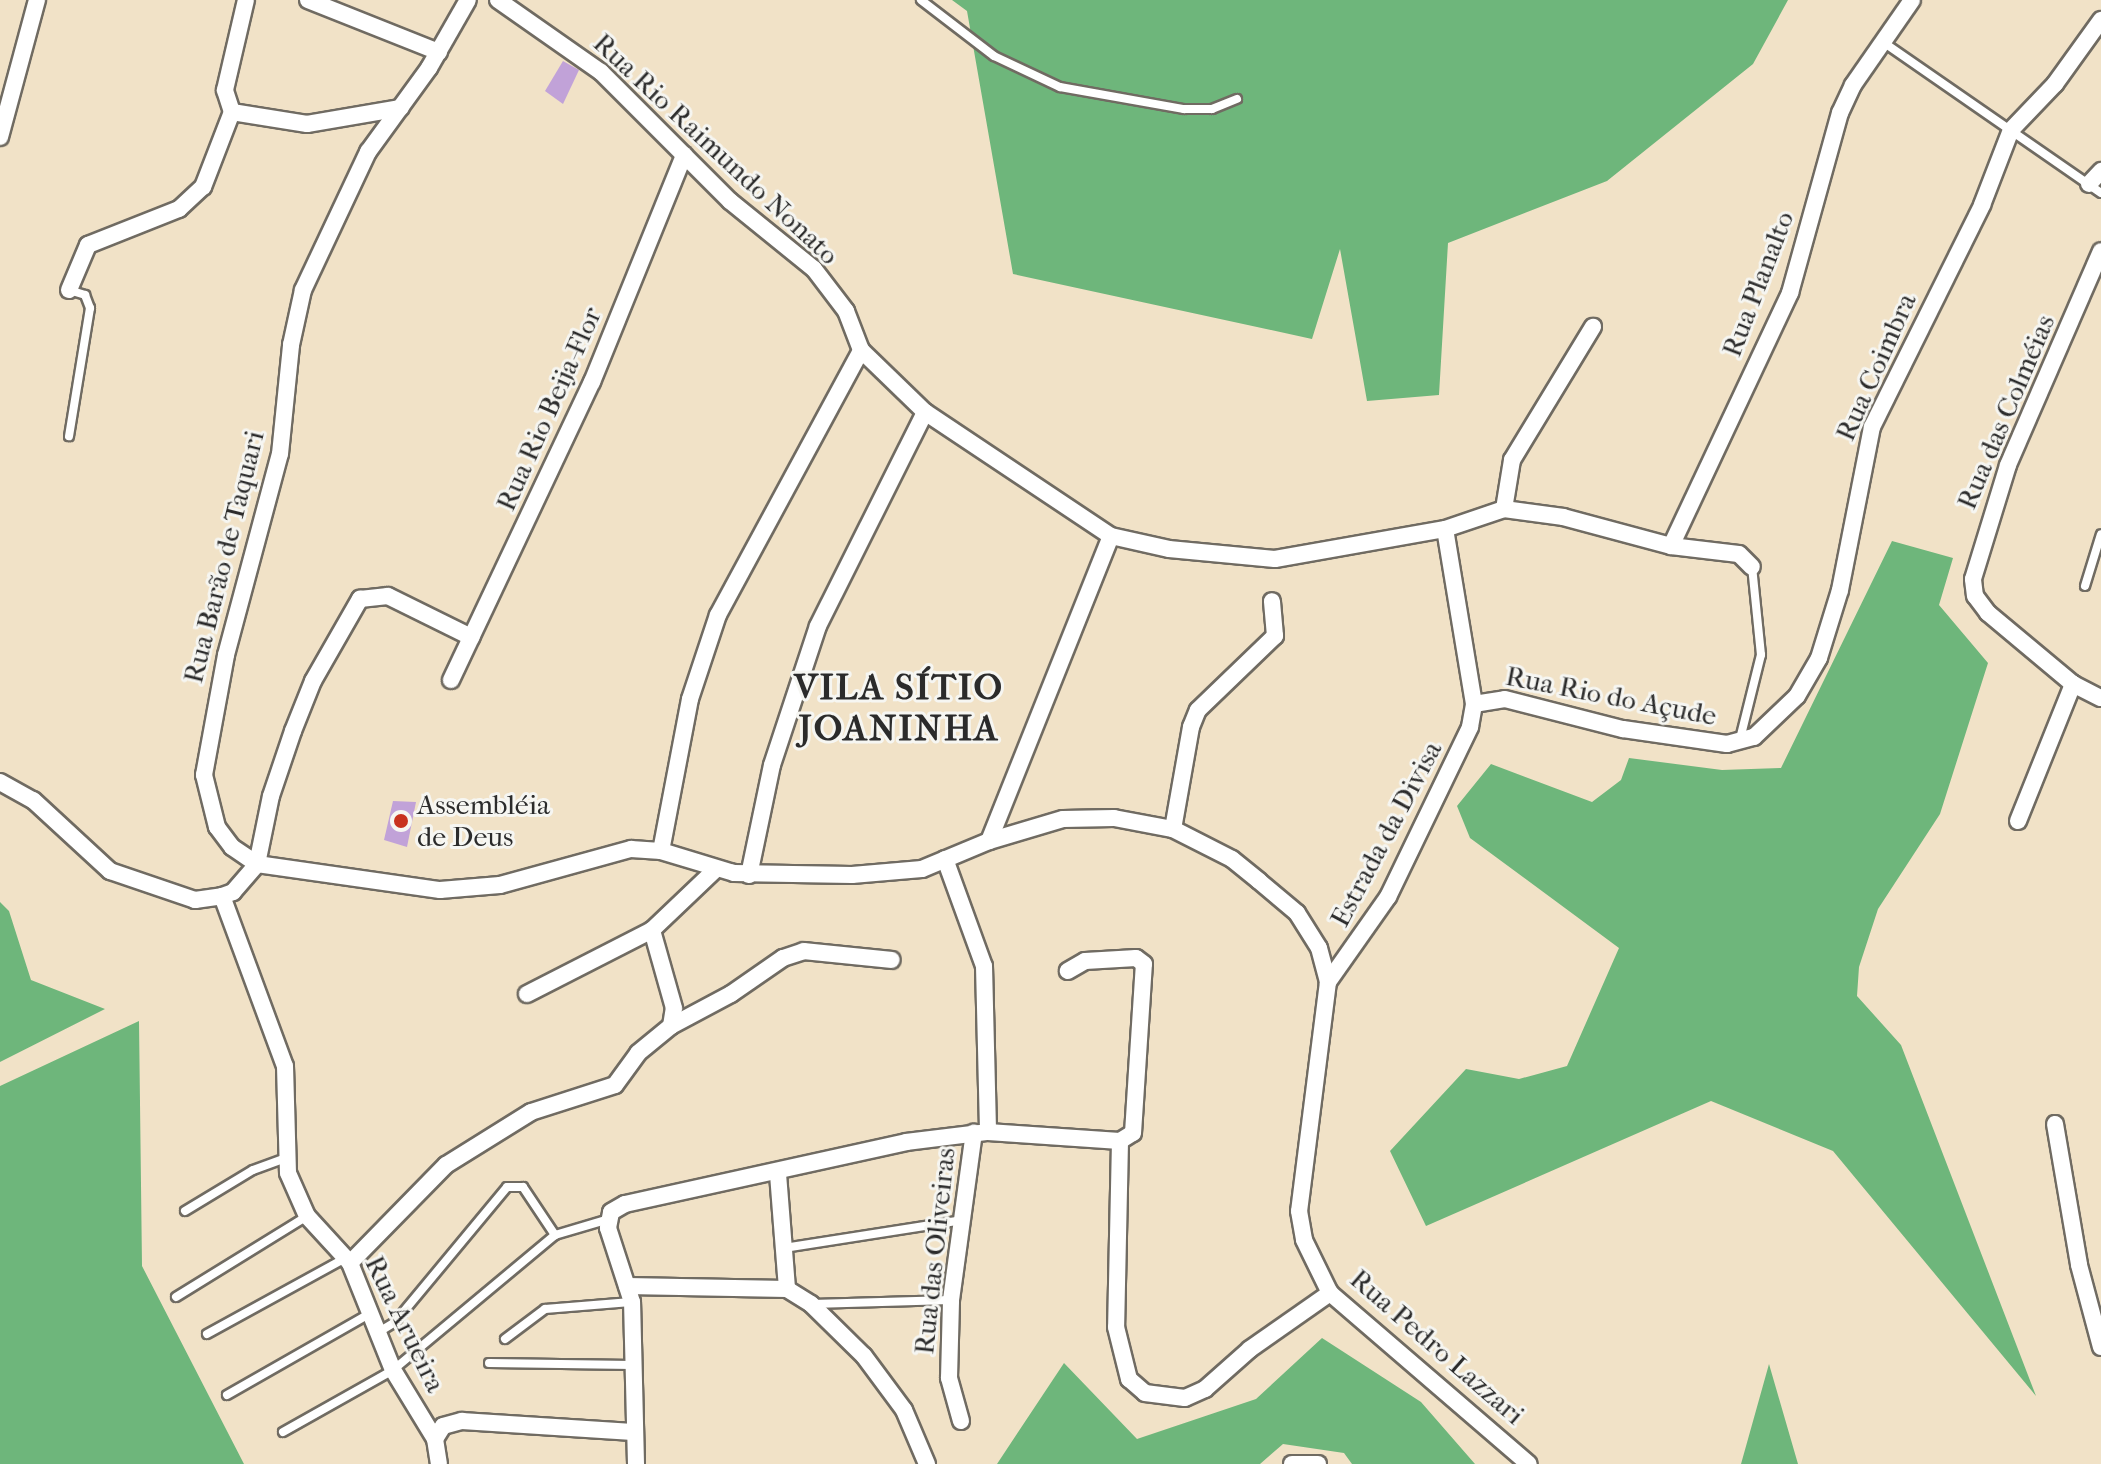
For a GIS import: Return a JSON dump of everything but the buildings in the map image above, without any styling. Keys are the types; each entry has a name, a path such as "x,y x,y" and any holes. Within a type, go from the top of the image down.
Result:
{"street":[{"path":"0,137 37,0"},
{"path":"69,290 88,245 179,209 203,187 217,161 232,112 225,90 246,0"},
{"path":"308,0 439,52"},
{"name":"Rua Barão de Taquari","path":"257,864 232,847 217,827 204,775 207,737 280,454 291,345 303,290 361,164 439,52 468,0"},
{"name":"Rua Rio Raimundo Nonato","path":"498,0 601,72 684,155 814,269 846,311 861,350 925,412 1111,536 1169,549 1275,559 1445,529 1504,509 1563,517 1671,546 1739,554 1752,567"},
{"name":"Rua Planalto","path":"1671,546 1790,293 1840,113 1912,0"},
{"path":"2011,130 2055,84 2101,20"},
{"path":"232,112 307,124 401,108"},
{"name":"Rua Coimbra","path":"1738,744 1754,737 1797,696 1819,658 1840,590 1872,427 1982,205 2011,130"},
{"name":"Rua Rio Beija-Flor","path":"451,680 592,382 684,155"},
{"path":"2095,189 2101,171"},
{"name":"Rua das Colméias","path":"2073,684 1988,613 1975,596 1973,579 1984,533 2008,465 2101,251"},
{"path":"1504,509 1512,460 1593,327"},
{"path":"661,851 690,699 718,615 861,350"},
{"path":"749,875 772,765 818,626 925,412"},
{"path":"1445,529 1474,704"},
{"path":"989,841 1111,536"},
{"path":"0,782 33,800 110,871 195,900 222,896 233,892 257,864 271,796 293,731 313,681 360,599 388,596 471,637"},
{"path":"1173,829 1191,727 1198,710 1275,636 1272,601"},
{"path":"2018,821 2073,684 2101,698"},
{"name":"Rua Rio do Açude","path":"1474,704 1505,699 1623,729 1738,744"},
{"name":"Estrada da Divisa","path":"1328,982 1388,897 1462,749 1474,704"},
{"path":"257,864 465,890 500,885 606,853 661,851 715,870 749,875 875,874 922,869 989,841 1063,819 1114,818 1173,829 1232,859 1297,913 1319,948 1328,982"},
{"name":"Rua das Oliveiras","path":"945,859 984,966 981,1132 951,1300 949,1378 961,1421"},
{"path":"527,994 652,930 715,870"},
{"name":"Rua Arueira","path":"222,896 285,1066 290,1096 286,1158 307,1216 347,1261 393,1370 435,1439 439,1464"},
{"path":"652,930 674,1008 671,1026"},
{"path":"347,1261 446,1165 531,1112 615,1085 638,1053 671,1026 731,994 783,958 804,951 892,960"},
{"path":"636,1464 630,1294 609,1219 625,1204 778,1174 906,1142 981,1132 1120,1141 1133,1133 1144,964 1136,958 1085,961 1068,971"},
{"name":"Rua Pedro Lazzari","path":"1328,982 1299,1211 1304,1240 1330,1293 1529,1464"},
{"path":"2055,1124 2079,1265 2101,1347"},
{"path":"1120,1141 1116,1327 1129,1379 1145,1393 1185,1398 1205,1389 1250,1349 1330,1293"},
{"path":"778,1174 787,1289"},
{"path":"630,1294 787,1289 811,1304 864,1356 904,1410 927,1464"},
{"path":"435,1439 443,1426 462,1421 633,1432"},
{"path":"1292,1464 1318,1464"}],"lane":[{"path":"921,0 994,56 1060,87 1184,109 1212,109 1237,99"},
{"path":"1883,42 2095,189"},
{"path":"69,290 85,295 90,308 69,436"},
{"path":"2085,586 2101,534"},
{"path":"1738,744 1760,676 1752,567"},
{"path":"185,1211 260,1166 286,1158"},
{"path":"377,1334 395,1322 507,1187 523,1187 555,1235"},
{"path":"176,1297 307,1216"},
{"path":"283,1432 393,1370 555,1235 609,1219"},
{"path":"784,1248 963,1220"},
{"path":"207,1334 347,1261"},
{"path":"505,1339 545,1309 630,1294"},
{"path":"811,1304 951,1300"},
{"path":"227,1395 369,1314"},
{"path":"489,1363 633,1365"}],"green space":[{"path":"952,0 1788,0 1753,64 1607,181 1448,243 1439,395 1367,401 1340,249 1312,339 1013,274 967,11"},
{"path":"1892,541 1953,558 1939,605 1988,663 1940,814 1878,909 1859,967 1857,996 1901,1045 2036,1396 1833,1151 1711,1101 1426,1226 1390,1151 1466,1069 1519,1079 1567,1066 1619,948 1470,838 1457,806 1491,764 1592,802 1621,780 1629,758 1722,770 1781,768"},
{"path":"0,902 9,911 31,980 105,1009 0,1062"},
{"path":"139,1021 142,1266 244,1464 0,1464 0,1086"},
{"path":"1322,1338 1421,1402 1475,1464 1352,1464 1344,1453 1283,1444 1260,1464 997,1464 1064,1363 1137,1439 1256,1399"},
{"path":"1769,1364 1798,1464 1741,1464"}],"place":[{"name":"Assembléia de Deus","path":"401,821"}],"district":[{"name":"VILA SÍTIO JOANINHA","path":"899,708"}]}
